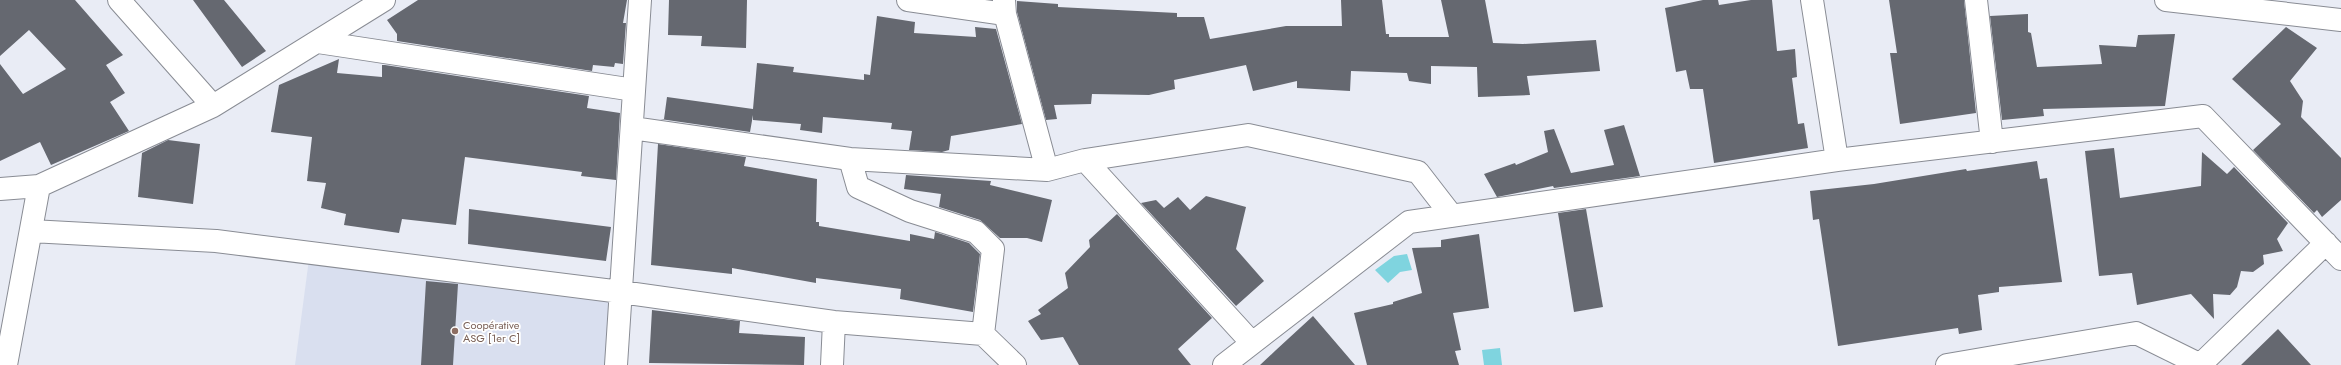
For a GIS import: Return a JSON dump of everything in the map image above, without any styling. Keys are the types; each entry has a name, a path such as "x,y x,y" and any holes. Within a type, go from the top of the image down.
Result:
{"street":[{"path":"119,0 213,106"},
{"path":"0,189 40,186 213,106 384,0"},
{"path":"616,365 640,0"},
{"path":"908,0 1004,7 1047,170"},
{"path":"1812,0 1837,160"},
{"path":"1976,0 1992,142"},
{"path":"2166,0 2341,20"},
{"path":"318,42 634,90"},
{"path":"1224,365 1409,222 1837,160 2203,116 2341,259"},
{"path":"632,128 850,159 1010,170 1047,170 1085,160 1248,135 1418,172 1452,216"},
{"path":"850,159 858,187 910,211 976,232 993,249 984,334"},
{"path":"1085,160 1252,343"},
{"path":"6,365 40,186"},
{"path":"31,231 216,241 621,292 834,322 984,334 1015,365"},
{"path":"1947,365 2136,333 2201,365 2326,243"},
{"path":"832,365 834,322"}],"shaded area":[{"name":"Coopérative ASG [1er C]","path":"309,259 614,297 608,365 295,365"}],"water":[{"path":"1407,254 1412,270 1400,272 1388,283 1375,270 1394,256"},
{"path":"1500,348 1502,365 1484,365 1482,350"}],"building":[{"path":"0,0 75,0 123,55 106,65 125,93 110,102 129,131 51,165 40,142 0,161 0,64 23,94 66,69 29,30 0,56"},
{"path":"193,0 224,0 266,51 242,67"},
{"path":"418,0 627,0 623,23 626,23 623,64 615,63 614,67 593,65 592,71 397,41 397,34 387,20"},
{"path":"669,0 747,0 746,48 701,46 702,36 668,35"},
{"path":"1341,0 1382,0 1386,34 1389,34 1389,37 1449,37 1441,0 1485,0 1493,43 1523,44 1596,40 1600,71 1527,76 1530,95 1478,97 1477,67 1431,66 1431,84 1409,81 1407,73 1351,71 1350,91 1297,88 1297,81 1253,91 1246,65 1174,80 1175,89 1149,95 1092,94 1091,104 1054,105 1057,119 1046,120 1017,12 1017,1 1058,4 1058,7 1177,13 1177,17 1204,17 1210,39 1286,26 1342,26"},
{"path":"1703,0 1718,0 1719,5 1751,0 1772,0 1777,51 1795,49 1797,77 1792,78 1798,124 1804,123 1808,148 1714,163 1703,89 1690,89 1686,70 1676,72 1665,8"},
{"path":"1889,0 1964,0 1976,113 1900,124 1890,53 1897,53"},
{"path":"2028,14 2028,32 2031,33 2037,67 2102,64 2099,45 2136,47 2138,35 2175,34 2165,106 2043,109 2044,116 2002,120 1990,16"},
{"path":"877,16 915,22 914,33 976,37 975,27 996,29 1022,124 951,136 949,150 942,152 909,150 912,131 891,129 892,123 823,117 822,133 800,130 801,124 753,120 753,115 750,132 660,119 664,119 667,97 753,109 757,63 794,67 793,72 864,80 864,74 870,75"},
{"path":"2286,27 2317,48 2290,81 2303,101 2301,117 2341,158 2341,200 2322,217 2317,210 2314,213 2253,150 2281,124 2232,79"},
{"path":"339,59 337,73 382,77 382,65 385,65 589,96 587,108 620,113 616,180 581,176 582,172 465,157 456,225 402,219 399,233 344,225 346,214 321,208 326,183 307,181 312,137 271,132 279,85"},
{"path":"1624,125 1640,176 1554,188 1553,186 1497,197 1484,174 1515,163 1516,165 1548,152 1544,131 1554,129 1571,173 1614,165 1604,130"},
{"path":"168,140 200,144 193,204 138,197 142,153"},
{"path":"658,144 746,157 744,166 817,179 816,222 819,222 819,226 910,241 910,234 934,239 935,232 969,243 980,254 973,312 900,299 901,289 816,278 816,283 732,268 732,274 651,265"},
{"path":"2114,148 2120,198 2201,186 2202,152 2227,174 2234,167 2288,223 2277,239 2283,251 2263,255 2264,264 2253,272 2241,271 2237,287 2230,295 2213,294 2214,319 2191,294 2137,305 2132,273 2099,276 2085,151"},
{"path":"2037,161 2040,179 2047,178 2062,282 1999,287 1999,292 1978,295 1982,330 1959,334 1958,328 1838,346 1819,219 1813,220 1810,191 1874,184 1966,169 1967,171"},
{"path":"906,175 991,181 990,185 1052,200 1042,242 1027,238 1000,238 980,220 939,207 941,194 904,189"},
{"path":"1206,196 1246,207 1236,249 1264,281 1236,306 1141,203 1156,200 1164,208 1178,197 1190,210"},
{"path":"469,209 611,227 606,261 468,244"},
{"path":"1586,209 1603,307 1574,312 1558,213"},
{"path":"1117,214 1212,318 1178,349 1191,365 1079,365 1063,337 1041,340 1028,321 1041,314 1038,310 1068,288 1065,273 1090,247 1089,240"},
{"path":"1479,234 1489,308 1453,313 1461,350 1455,351 1459,365 1367,365 1354,313 1393,304 1393,302 1422,293 1412,248 1441,247 1441,240"},
{"path":"426,281 458,284 453,365 421,365"},
{"path":"652,310 740,321 739,333 805,337 804,365 649,363"},
{"path":"1313,316 1355,365 1260,365 1276,350"},
{"path":"2278,329 2311,365 2241,365"}],"place":[{"name":"Coopérative ASG [1er C]","path":"455,331"}]}
